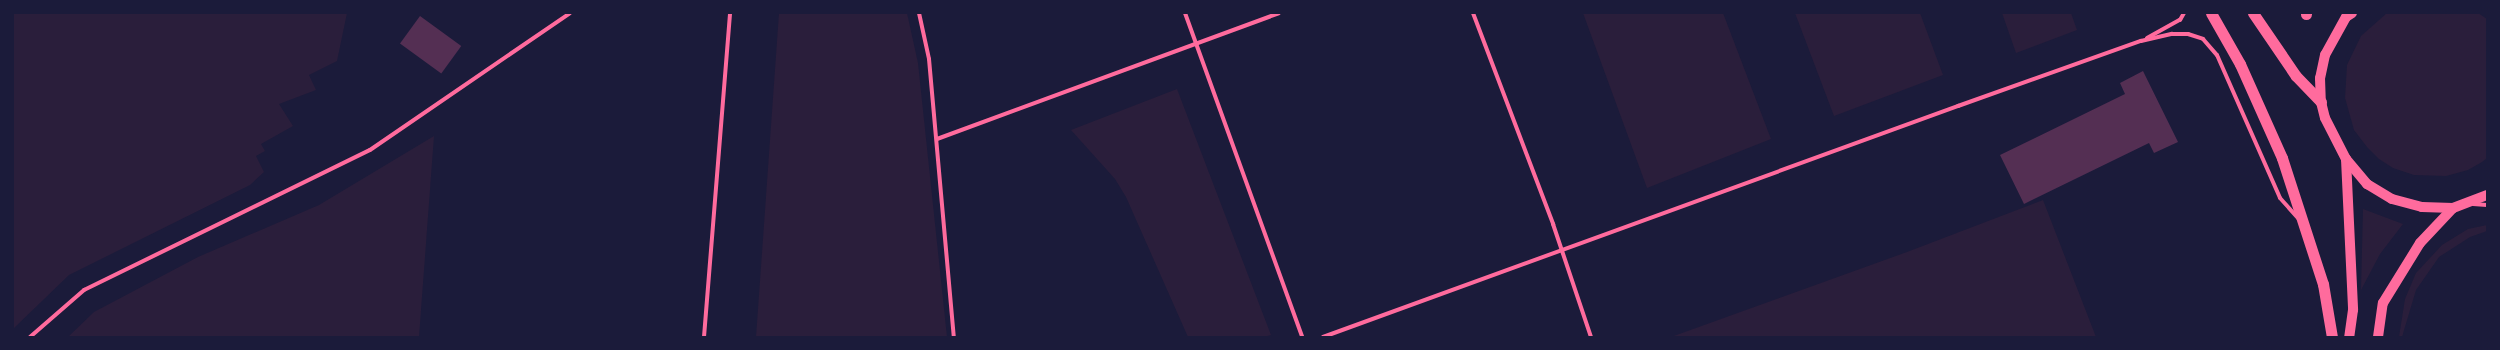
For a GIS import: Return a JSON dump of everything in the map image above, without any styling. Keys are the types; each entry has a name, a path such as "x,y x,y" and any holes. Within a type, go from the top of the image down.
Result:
{"highway":[{"path":"2211,13 2240,64 2282,158 2306,226 2322,284 2332,337"},
{"path":"2253,13 2296,76 2321,102"}],"main road":[{"path":"2352,13 2346,17 2325,55 2320,78 2321,102 2333,136 2346,159 2367,184 2392,199 2422,207 2453,208 2487,195"},
{"path":"2346,159 2353,310 2349,337"},
{"path":"2378,337 2383,303 2420,243 2453,208"}],"street":[{"path":"30,337 84,290 370,150 570,13"},
{"path":"704,337 730,13"},
{"path":"919,13 929,59 954,337"},
{"path":"1185,13 1302,337"},
{"path":"937,139 1279,13"},
{"path":"1473,13 1562,251 1591,337"},
{"path":"2141,41 2180,20 2184,13"},
{"path":"1324,337 2141,41 2172,34 2188,34 2203,39 2217,55 2280,198 2306,226"},
{"path":"2468,203 2487,206"}],"shaded area":[{"path":"13,13 347,13 337,61 309,75 316,90 279,104 293,126 261,144 265,151 256,156 264,172 250,185 69,275 13,329"},
{"path":"779,13 907,13 918,63 947,337 756,337"},
{"path":"1583,13 1723,13 1771,139 1647,188"},
{"path":"1795,13 1920,13 1943,75 1834,116"},
{"path":"2002,13 2071,13 2077,30 2016,53"},
{"path":"2387,13 2478,13 2487,19 2487,158 2482,162 2468,170 2446,176 2414,175 2393,168 2379,159 2367,147 2354,130 2345,98 2347,65 2361,36"},
{"path":"1177,89 1271,335 1264,337 1188,337 1126,197 1115,179 1071,130"},
{"path":"434,136 419,337 68,337 94,312 198,257 319,205"},
{"path":"2043,200 2096,337 1671,337 1907,252"},
{"path":"2363,209 2403,224 2380,254 2361,290"},
{"path":"2487,225 2487,231 2470,237 2439,257 2416,290 2402,337 2399,337 2405,299 2416,273 2442,245 2468,229"}],"building":[{"path":"420,16 461,46 441,73 400,44"},
{"path":"2143,71 2178,142 2154,153 2149,143 2024,204 2000,155 2125,94 2120,83"}]}
